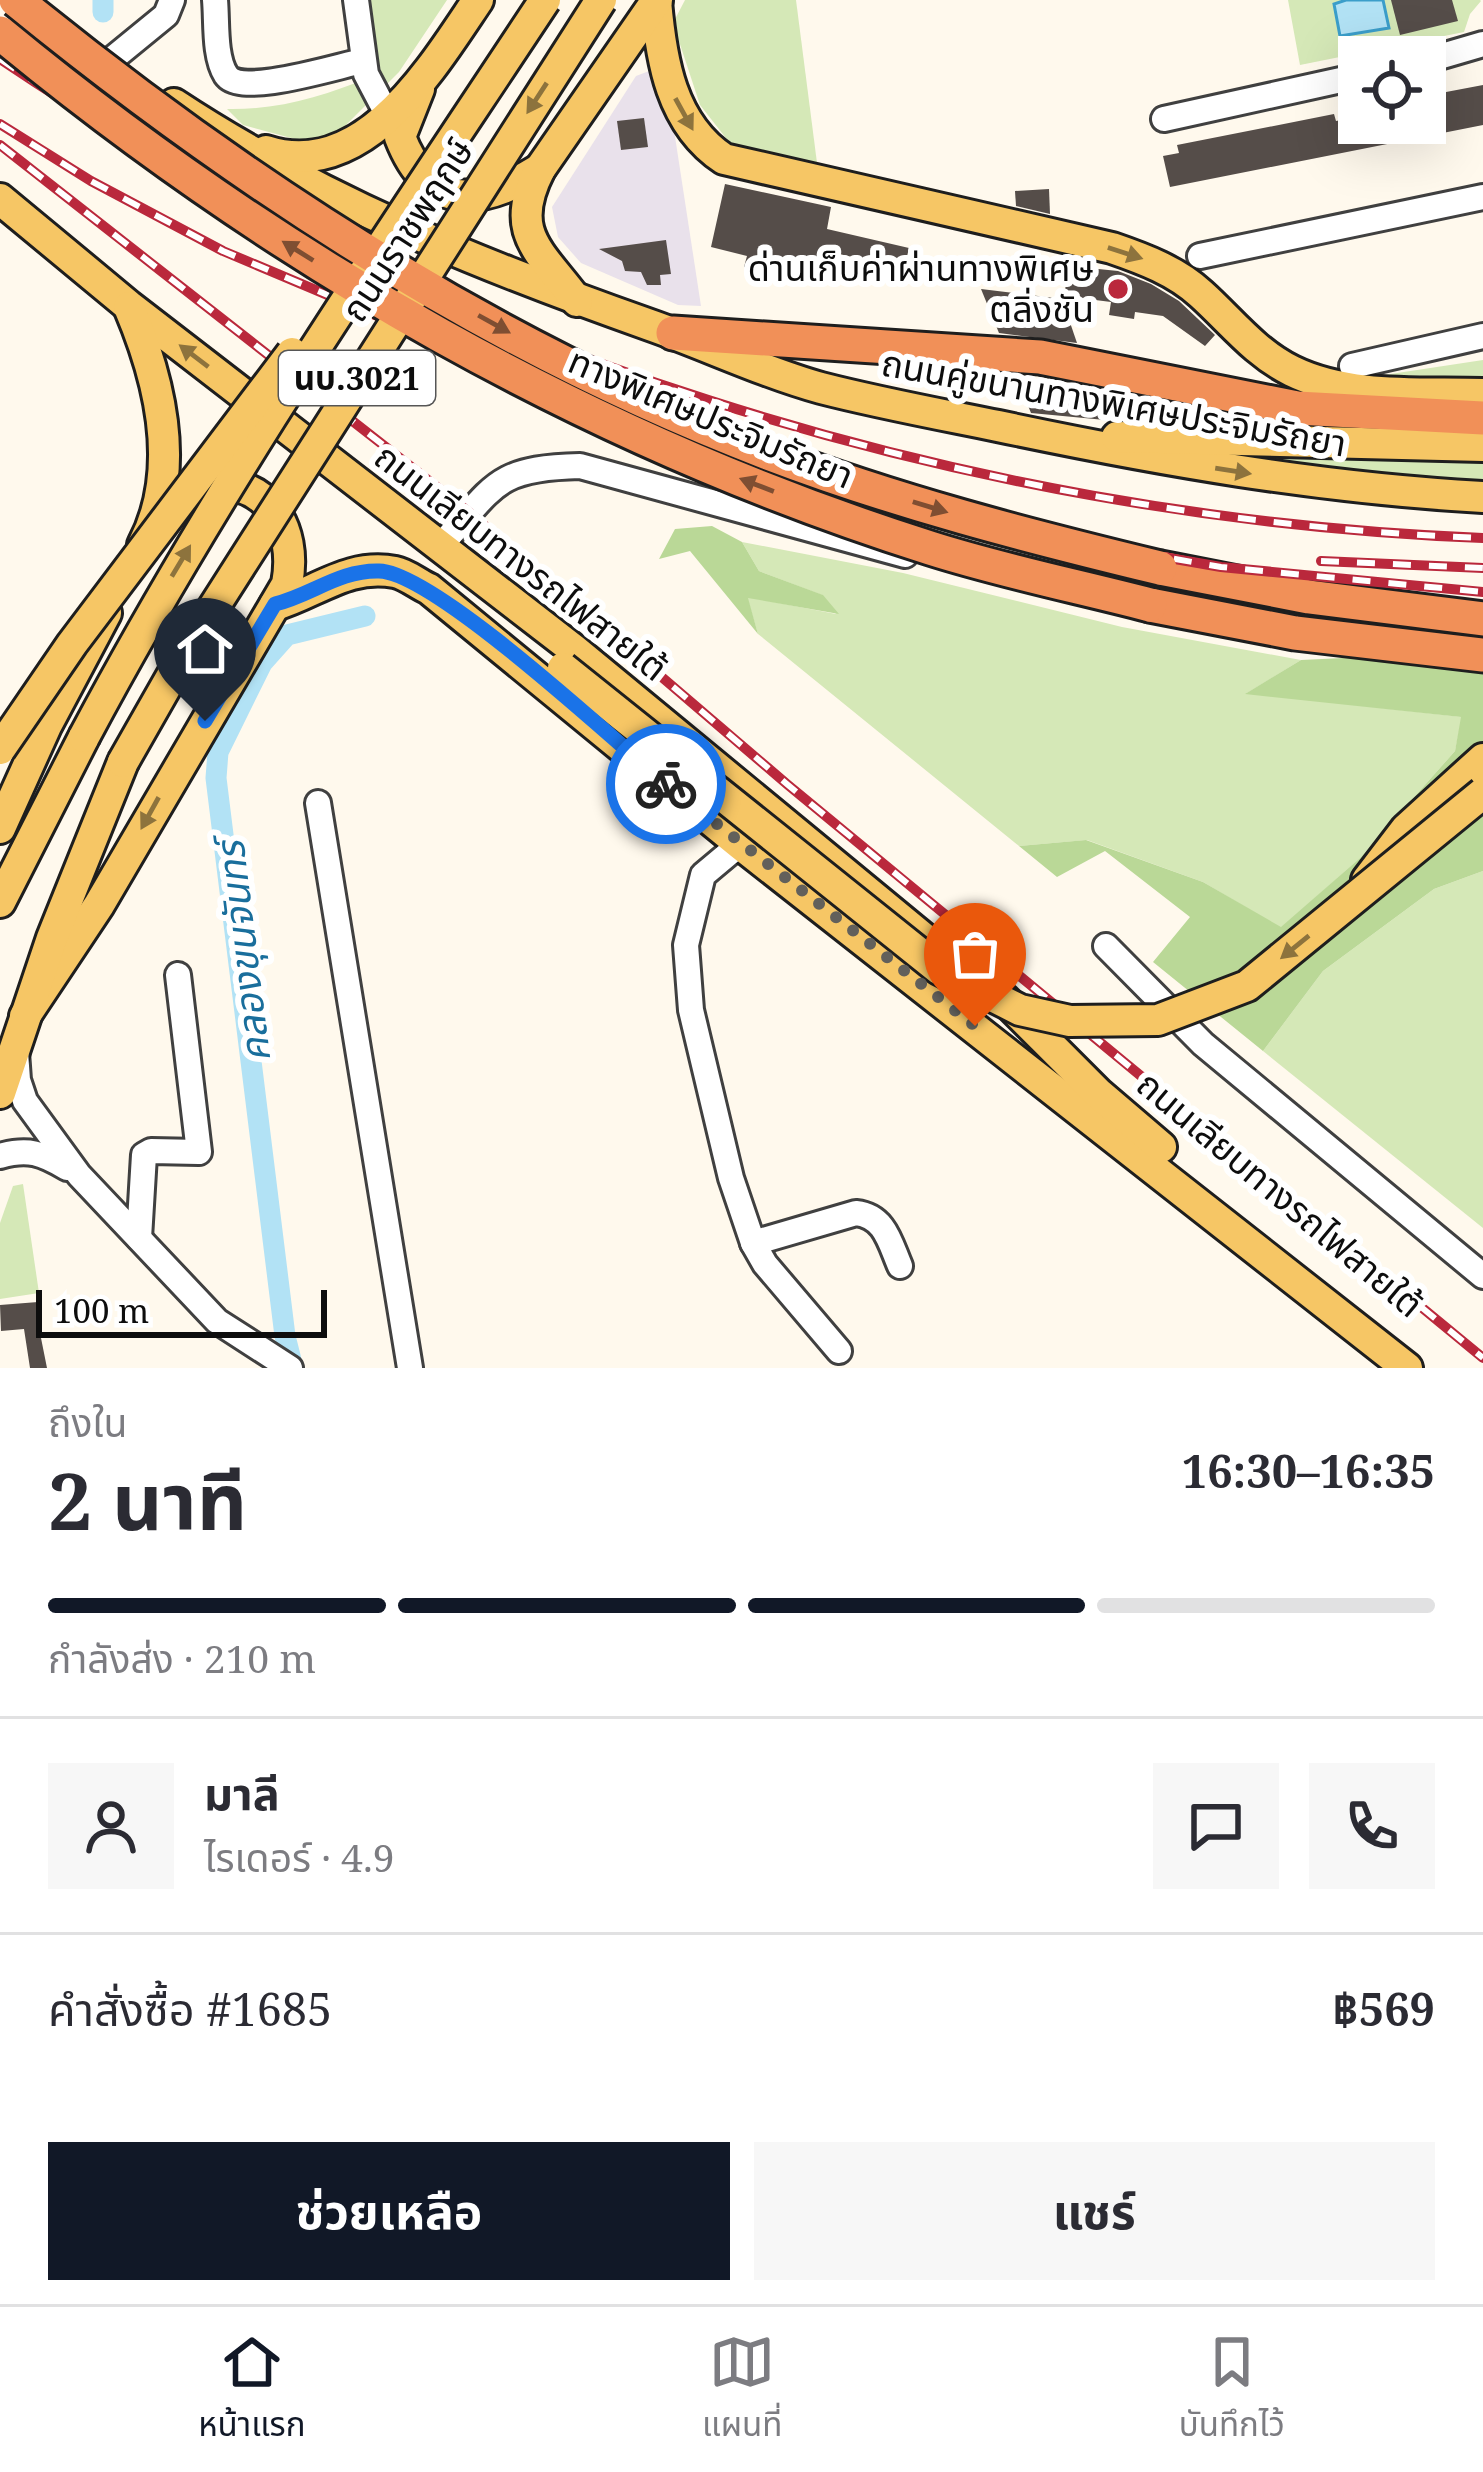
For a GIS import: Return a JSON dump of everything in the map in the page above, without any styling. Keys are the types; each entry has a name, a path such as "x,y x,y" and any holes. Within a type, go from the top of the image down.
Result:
{"highway":[{"name":"ทางพิเศษประจิมรัถยา","path":"16,0 168,122 354,246 533,345 723,434 868,488 1012,532 1309,597 1483,619"},
{"name":"ทางพิเศษประจิมรัถยา","path":"0,33 172,167 285,244 424,328 688,459 933,549 1150,604 1295,633 1483,655"},
{"path":"673,333 1040,357 1298,408 1483,418"}],"main road":[{"name":"ถนนคู่ขนานทางพิเศษประจิมรัถยา","path":"35,0 111,60 228,138 409,232 577,301 819,387 1070,441 1262,475 1483,497"},
{"path":"228,138 286,158 350,145 369,134 421,83 478,0"},
{"name":"ถนนราชพฤกษ์","path":"0,902 144,623 222,494 545,0"},
{"name":"ถนนราชพฤกษ์","path":"0,1093 52,938 123,762 214,606 601,0"},
{"path":"577,301 526,226 526,196 656,1"},
{"path":"656,1 664,67 673,94 697,137 724,159 1112,248 1145,260 1199,292 1262,352 1315,380 1376,390 1483,394"},
{"path":"0,8 102,85 166,99"},
{"path":"421,83 400,137 417,172 435,187 481,197 541,169"},
{"name":"ถนนเลียบทางรถไฟสายใต้","path":"0,199 120,299 440,545 975,978 979,985 975,1011"},
{"path":"0,225 120,299 157,380 162,417 154,524 46,726 0,828"},
{"path":"0,749 72,644 212,458 316,322 385,242"},
{"path":"1070,441 1130,436 1483,446"},
{"name":"ถนนราชพฤกษ์","path":"21,1030 99,905 275,604 289,572 289,537 278,515 262,498 228,485 194,487 177,496 154,524"},
{"path":"374,496 406,534 508,622 939,969 1020,1010 1070,1021 1158,1020 1247,986 1483,793"},
{"path":"275,604 343,574 412,571 433,578 508,622"},
{"name":"ถนนเลียบทางรถไฟสายใต้","path":"401,573 452,604 740,844 975,1011 1407,1368"},
{"path":"1350,901 1406,829 1483,760"},
{"name":"ถนนเลียบทางรถไฟสายใต้","path":"975,1011 986,991 999,994 1100,1094 1430,1368"}],"street":[{"path":"111,60 166,15 172,0"},
{"path":"215,0 223,72 232,81 263,83 363,61"},
{"path":"356,0 363,61 387,114"},
{"path":"1446,55 1483,44"},
{"path":"1164,119 1338,81"},
{"path":"1200,256 1483,197"},
{"path":"1352,366 1483,336"},
{"path":"440,545 490,488 506,478 527,468 580,466 1085,603 1198,627 1483,668"},
{"path":"318,802 410,1368"},
{"path":"740,844 703,875 686,945 704,1075 753,1244 839,1351"},
{"path":"1106,946 1203,1044 1483,1276"},
{"path":"140,1238 144,1155 151,1151 199,1152 178,975"},
{"path":"21,1030 18,1080 25,1101 79,1175 217,1321 290,1368"},
{"path":"0,1156 21,1150 40,1153 79,1175"},
{"path":"753,1244 868,1214 880,1221 901,1266"}],"shaded area":[{"path":"657,68 670,104 701,306 678,305 581,263 558,237 552,207 636,76"}],"green space":[{"path":"363,0 447,0 399,72 334,137 306,142 243,125 227,109 301,100 371,77"},
{"path":"685,0 796,0 817,163 733,147 700,105 673,23"},
{"path":"1288,0 1481,1 1464,32 1338,36 1338,57 1300,65"},
{"path":"1483,360 1483,379 1384,375"},
{"path":"1483,435 1483,485 1404,481 1208,455"},
{"path":"712,526 742,542 759,571 823,595 839,614 748,598 758,634 690,551 659,559 675,529"},
{"path":"742,542 903,573 1122,627 1301,660 1247,693 1462,717 1455,751 1360,858 1281,928 1203,882 1087,840 1019,846 758,634 747,597 836,614 822,595 759,571"},
{"path":"1364,657 1483,670 1483,871 1434,889 1323,971 1263,1051 1153,962 1190,917 1105,851 1057,877 1019,846 1086,840 1203,882 1281,927 1360,858 1455,751 1461,717 1245,694 1301,660"},
{"path":"1483,871 1483,1228 1263,1051 1323,971 1434,889"},
{"path":"23,1184 39,1293 0,1299 0,1223 13,1186"}],"water":[{"path":"1383,0 1389,28 1340,36 1334,4"}],"building":[{"path":"1391,0 1452,0 1458,21 1400,35"},
{"path":"1483,85 1483,125 1446,132 1446,92"},
{"path":"1334,114 1338,144 1387,144 1170,187 1163,156 1179,153 1177,145"},
{"path":"644,118 648,147 621,150 617,121"},
{"path":"725,184 831,207 827,229 909,248 904,269 822,250 816,275 784,268 782,276 744,267 747,256 711,247"},
{"path":"1049,189 1050,214 1016,206 1015,191"},
{"path":"666,240 671,274 660,275 661,285 647,285 641,272 625,271 622,261 599,249"},
{"name":"ด่านเก็บค่าผ่านทางพิเศษ ตลิ่งชัน","path":"1069,266 1118,271 1151,284 1179,301 1215,335 1205,346 1163,316 1109,315 1111,302 1064,296"},
{"path":"981,289 1062,299 1077,343 999,333"},
{"path":"1016,376 1094,389 1105,420 1031,413"},
{"path":"38,1302 47,1368 30,1368 24,1329 1,1331 0,1305"}],"waterway":[{"path":"103,0 103,12"},
{"name":"คลองขุนจันทร์","path":"293,1368 285,1336 216,778 218,752 262,663 287,635 365,616"}],"railway":[{"path":"0,59 166,162 341,254 522,333 708,400 899,454 1093,496 1288,524 1483,538"},
{"path":"0,124 91,181 223,251 596,408 791,477 1031,534 1221,567 1483,592"},
{"path":"0,145 470,513 788,785 1483,1358"},
{"path":"724,436 885,482"},
{"path":"1321,561 1483,568"}],"way so far":[{"path":"666,784 975,1026"}],"place":[{"name":"ด่านเก็บค่าผ่านทางพิเศษ ตลิ่งชัน","path":"1118,289"}],"route":[{"path":"205,721 275,604 343,574 401,573 452,604 666,784"}]}
